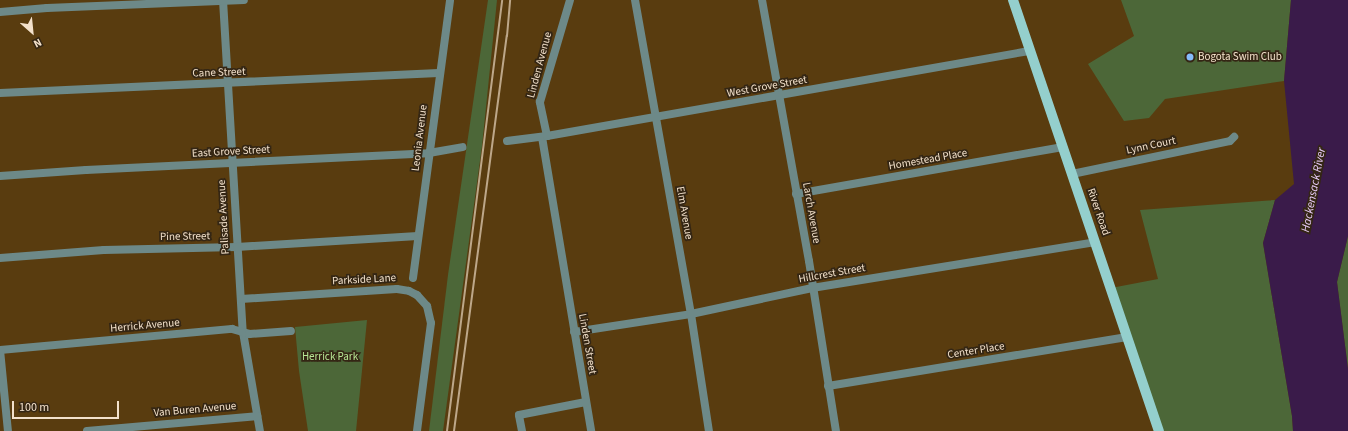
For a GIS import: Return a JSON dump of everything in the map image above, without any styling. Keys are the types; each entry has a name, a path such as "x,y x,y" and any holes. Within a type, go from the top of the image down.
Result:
{"main road":[{"name":"River Road","path":"1013,0 1159,431"}],"street":[{"path":"0,12 47,8 244,0"},
{"name":"Leonia Avenue","path":"413,278 439,73 450,0"},
{"name":"Linden Avenue","path":"561,260 540,102 570,0"},
{"name":"Elm Avenue","path":"635,0 691,314 709,431"},
{"name":"Larch Avenue","path":"762,0 836,431"},
{"name":"Palisade Avenue","path":"223,1 243,332 260,431"},
{"name":"West Grove Street","path":"507,141 544,137 656,118 1031,51"},
{"name":"Cane Street","path":"0,93 439,73"},
{"name":"Lynn Court","path":"1072,174 1230,141 1234,137"},
{"name":"Homestead Place","path":"796,194 1063,147"},
{"name":"East Grove Street","path":"0,176 86,170 232,164 429,153 462,148"},
{"name":"Pine Street","path":"0,258 104,250 237,247 418,236"},
{"name":"Hillcrest Street","path":"574,332 691,314 812,288 1095,242"},
{"name":"Linden Street","path":"561,260 591,431"},
{"name":"Parkside Lane","path":"241,298 397,288 417,295 427,306 431,322 417,431"},
{"name":"Herrick Avenue","path":"0,350 232,329 249,334 291,331"},
{"name":"Center Place","path":"828,386 1127,337"},
{"path":"0,350 8,431"},
{"path":"522,431 519,415 586,402"},
{"name":"Van Buren Avenue","path":"87,431 257,416"}],"green space":[{"path":"488,0 497,0 482,146 443,431 429,431 448,275"},
{"path":"1121,0 1291,0 1284,81 1165,99 1149,118 1124,121 1088,64 1134,36"},
{"path":"1275,200 1263,243 1292,416 1293,431 1159,431 1111,288 1158,279 1140,210"},
{"path":"1348,236 1348,369 1337,282"},
{"name":"Herrick Park","path":"367,320 356,431 308,431 299,371 295,327"}],"water":[{"name":"Hackensack River","path":"1291,0 1348,0 1348,236 1337,282 1348,369 1348,431 1293,431 1292,416 1263,243 1275,200 1294,184 1284,81"}],"railway":[{"path":"447,431 502,0"},
{"path":"454,431 507,36 510,0"}],"place":[{"name":"Bogota Swim Club","path":"1190,57"}]}
